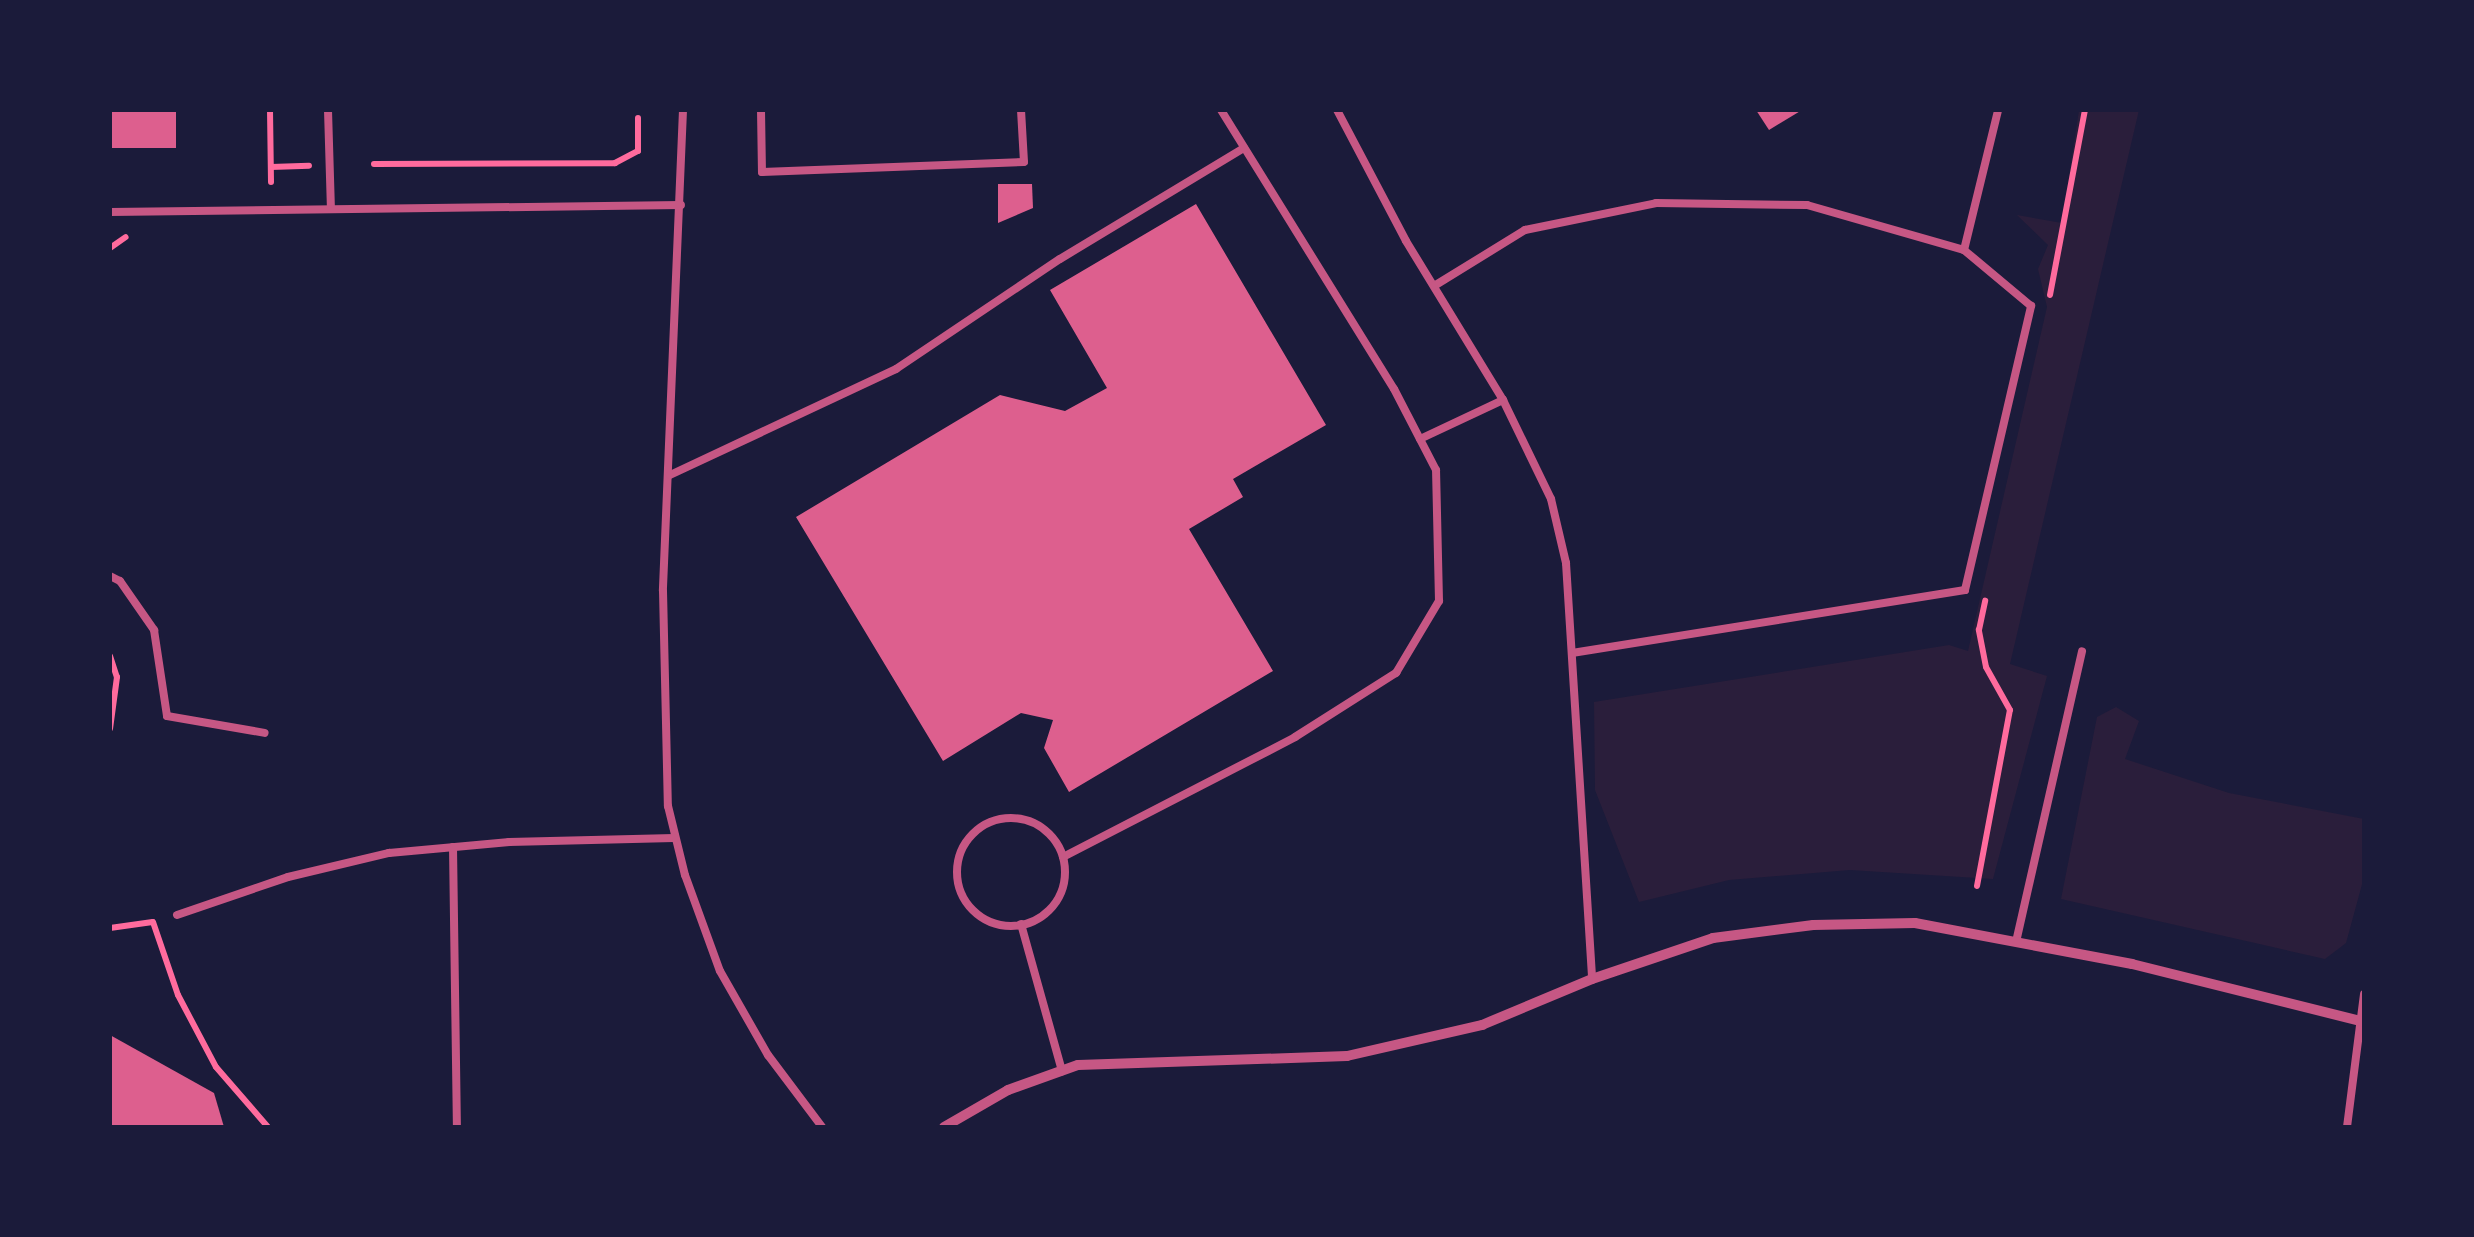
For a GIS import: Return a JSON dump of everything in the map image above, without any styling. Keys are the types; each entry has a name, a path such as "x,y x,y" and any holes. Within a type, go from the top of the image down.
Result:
{"street":[{"path":"944,1127 1008,1090 1078,1066 1347,1056 1482,1025 1592,979 1713,938 1813,925 1915,923 2132,964 2362,1021"}],"lane":[{"path":"328,110 331,209"},
{"path":"683,110 662,590 668,806 674,838 708,942 734,999 768,1055 822,1127"},
{"path":"762,110 762,172 1024,162 1021,110"},
{"path":"1063,858 1295,737 1396,673 1438,601 1436,470 1220,110"},
{"path":"1337,110 1434,286 1503,400 1551,499 1566,563 1592,979"},
{"path":"1964,250 1998,110"},
{"path":"670,475 896,369 1060,260 1244,148"},
{"path":"1434,286 1525,230 1656,203 1807,205 1964,250 2031,306 1965,590 1572,653"},
{"path":"110,212 681,205"},
{"path":"1420,440 1503,400"},
{"path":"110,576 120,581 154,630 167,716 266,733"},
{"path":"2016,942 2082,651"},
{"path":"996,817 1034,820 1062,848 1065,887 1043,918 1021,924 1006,928 970,912 954,877 964,840 996,817"},
{"path":"177,915 288,877 389,853 674,838"},
{"path":"454,847 457,1127"},
{"path":"1021,924 1062,1070"},
{"path":"2347,1127 2364,994"}],"path":[{"path":"270,110 271,182"},
{"path":"2048,306 2085,110"},
{"path":"374,164 615,164 638,151 638,118"},
{"path":"271,167 310,166"},
{"path":"1977,886 2010,710 1986,666 1979,630 1987,592"},
{"path":"110,656 118,677 110,729"},
{"path":"110,928 153,922 178,995 216,1067 268,1127"}],"shaded area":[{"path":"2079,110 2139,110 2010,664 2047,676 1993,879 1850,870 1729,880 1639,902 1595,790 1594,702 1949,645 1968,651 2047,307 2038,269 2048,245 2017,215 2062,223"},
{"path":"2116,707 2139,721 2125,759 2229,793 2364,819 2364,877 2346,943 2325,959 2061,899 2097,717"}],"building":[{"path":"110,110 176,110 176,148 110,148"},
{"path":"1756,110 1802,110 1769,130"},
{"path":"998,184 1032,184 1033,208 998,223"},
{"path":"1196,204 1326,425 1233,479 1243,497 1189,529 1273,671 1069,792 1044,748 1053,720 1021,713 943,761 796,517 1000,395 1065,411 1107,388 1050,290"},
{"path":"110,1035 214,1093 224,1127 110,1127"}]}
